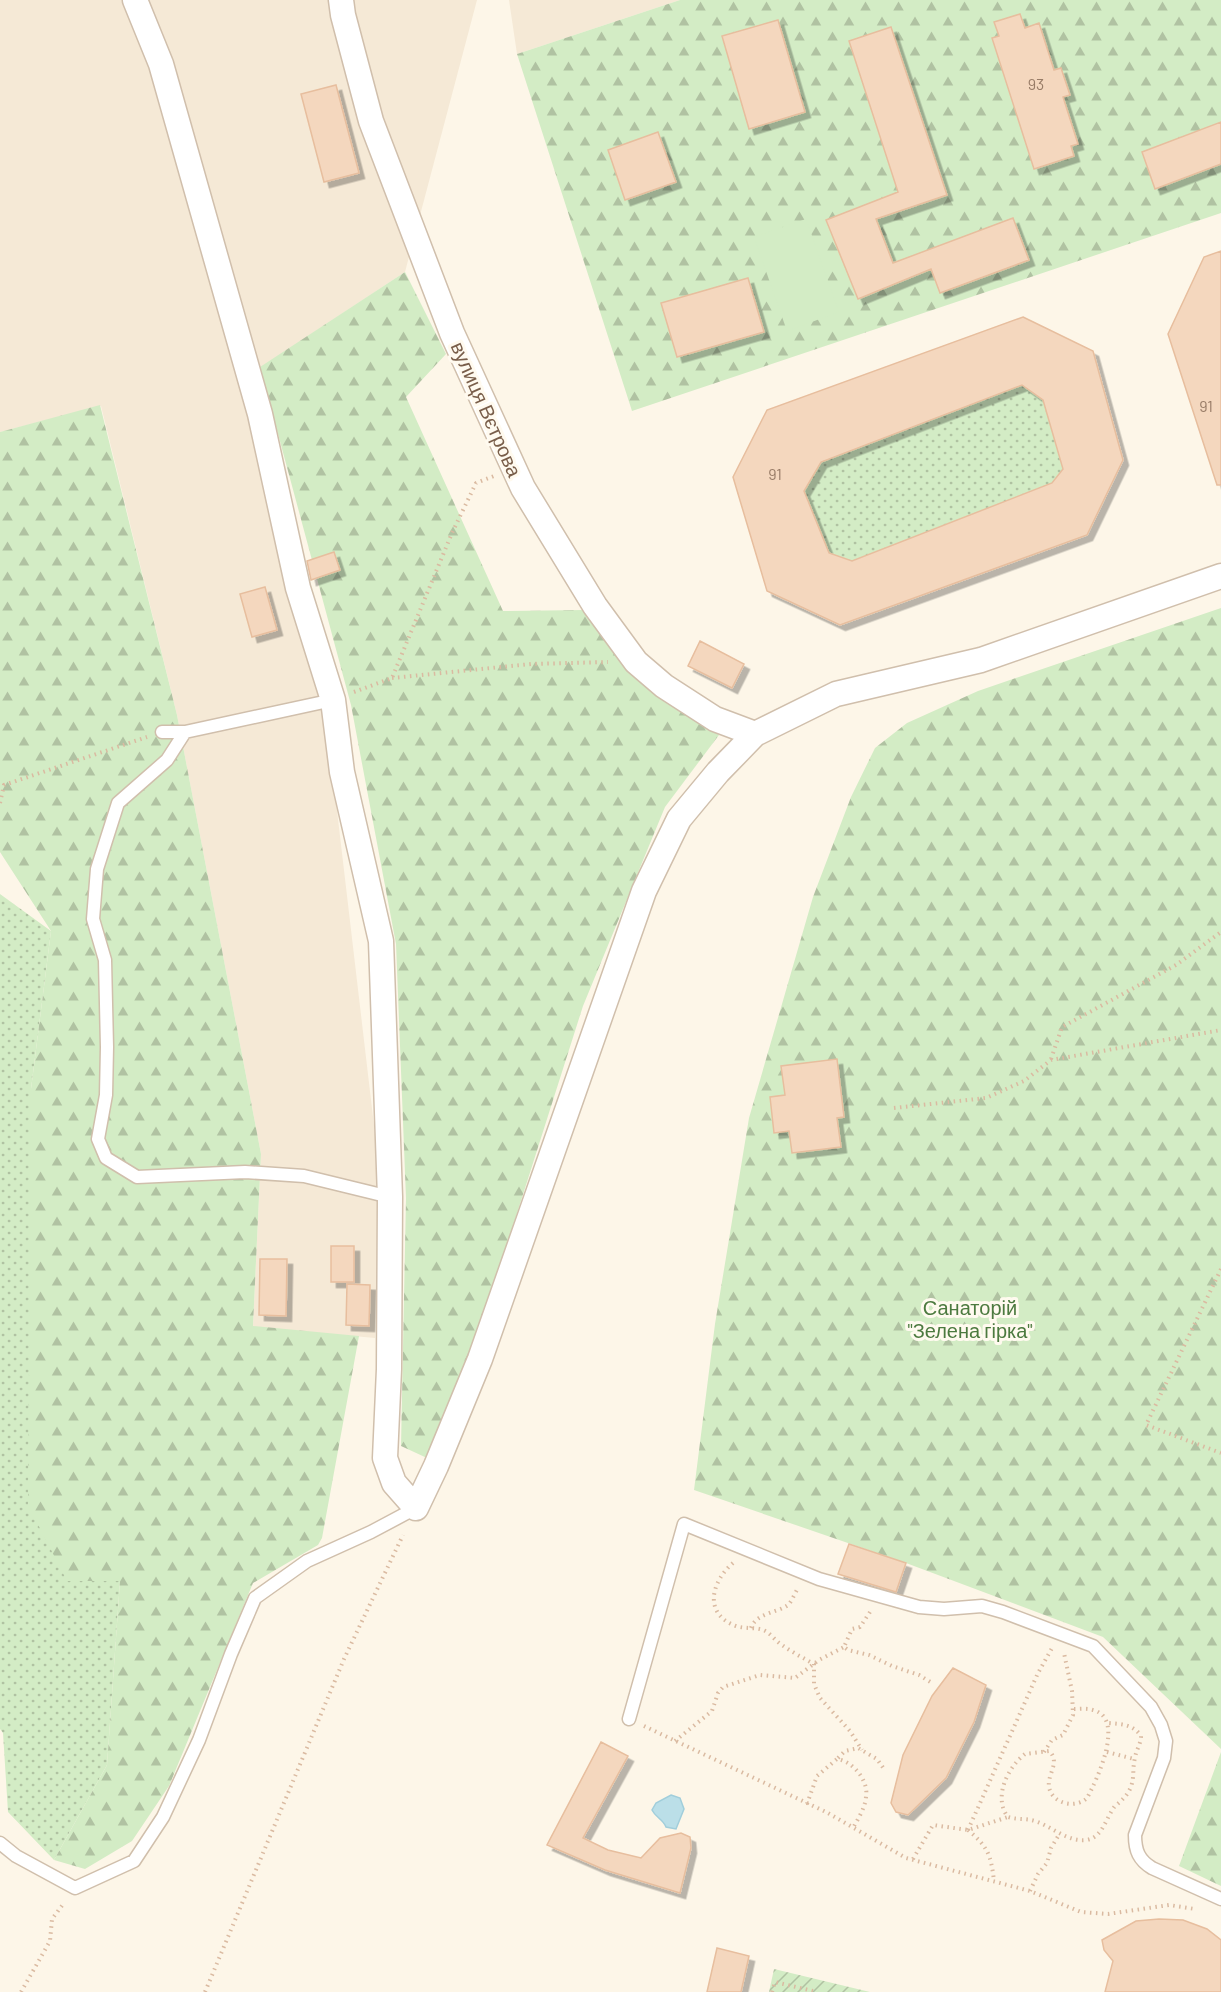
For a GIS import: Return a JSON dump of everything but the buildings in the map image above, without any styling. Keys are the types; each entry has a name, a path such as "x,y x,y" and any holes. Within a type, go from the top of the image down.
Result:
{"street":[{"path":"135,0 161,64 260,414 298,588 333,700 342,771 381,941 390,1197 389,1369 385,1458 394,1483 416,1508 436,1466 480,1359 644,891 679,819 718,772 755,734 836,694 981,660 1221,576"},
{"name":"вулиця Вєтрова","path":"341,0 371,121 452,333 523,488 595,606 636,662 664,686 715,719 755,734"}],"lane":[{"path":"162,732 185,732 333,700"},
{"path":"185,732 167,760 118,803 97,869 93,919 105,960 107,1047 106,1095 98,1138 106,1158 137,1177 245,1172 304,1176 390,1197"},
{"path":"0,1843 16,1856 75,1888 134,1861 163,1817 199,1740 255,1598 307,1561 371,1532 416,1508"},
{"path":"629,1719 684,1524 806,1574 919,1607 944,1609 982,1606 1003,1612 1093,1646 1151,1707 1161,1725 1166,1741 1164,1758 1135,1836 1138,1855 1152,1868 1221,1899"}],"path":[{"path":"392,678 452,532 477,483 499,474 523,488"},
{"path":"333,700 392,678 531,664 636,662"},
{"path":"0,803 4,785 162,732"},
{"path":"1051,1060 1062,1027 1176,965 1221,932"},
{"path":"894,1108 986,1098 1024,1081 1051,1060 1221,1030"},
{"path":"1221,1269 1146,1425 1221,1453"},
{"path":"205,1992 344,1659 416,1508"},
{"path":"756,1554 731,1564 718,1585 713,1605 716,1612 723,1620 734,1625 762,1629 780,1644 814,1664"},
{"path":"751,1628 760,1618 787,1606 806,1574"},
{"path":"675,1741 712,1711 718,1694 723,1688 760,1675 795,1678 844,1647 852,1629 860,1628 880,1596"},
{"path":"1044,1752 1052,1740 1063,1735 1068,1729 1074,1709 1060,1635"},
{"path":"968,1830 1038,1673 1060,1635"},
{"path":"844,1647 919,1675 932,1683"},
{"path":"814,1664 814,1684 820,1698 850,1731 862,1750"},
{"path":"1008,1817 1001,1802 1002,1791 1008,1777 1025,1754 1049,1751 1054,1755 1055,1761 1048,1784 1050,1791 1061,1801 1074,1805 1082,1803 1087,1798 1107,1752 1108,1724 1100,1713 1093,1710 1074,1709"},
{"path":"629,1719 807,1804 913,1859 1030,1891 1081,1912 1095,1914 1169,1905 1204,1912"},
{"path":"913,1859 933,1825 968,1830 1008,1817 1033,1820 1076,1840 1090,1839 1096,1835 1130,1790 1134,1779 1134,1759 1141,1741 1139,1732 1127,1726 1108,1724"},
{"path":"807,1804 817,1776 849,1749 862,1750 877,1759 884,1769"},
{"path":"1107,1752 1134,1759"},
{"path":"837,1759 850,1764 857,1770 866,1788 864,1805 853,1828"},
{"path":"968,1830 985,1845 990,1856 994,1881"},
{"path":"1030,1891 1038,1874 1047,1863 1051,1848 1060,1833"},
{"path":"21,1992 50,1941 52,1919 75,1888"},
{"path":"772,1992 775,1982 817,1992"}],"shaded area":[{"path":"0,0 477,0 405,272 243,379 326,717 379,1168 375,1338 253,1327 261,1154 177,715 101,406 0,432"},
{"path":"509,0 680,0 517,54"}],"green space":[{"path":"680,0 1221,0 1221,213 632,411 517,54"},
{"path":"806,219 839,312 787,331 754,237"},
{"path":"405,272 446,354 406,397 503,611 583,610 644,681 719,735 665,807 583,1006 461,1389 427,1458 401,1446 406,1198 396,944 351,705 260,367"},
{"path":"1022,385 1043,400 1063,469 1052,483 852,561 829,553 804,491 821,462"},
{"path":"100,405 177,715 261,1154 253,1326 359,1336 322,1538 318,1545 253,1583 169,1786 132,1841 85,1869 54,1860 107,1765 120,1581 67,1581 28,1505 31,1089 51,931 0,852 0,432"},
{"name":"Санаторій \"Зелена гірка\"","path":"1221,608 1221,1749 1103,1637 906,1563 694,1490 715,1324 749,1118 813,897 851,797 875,748 907,723 978,691"},
{"path":"0,894 51,931 31,1089 120,1581 107,1765 54,1860 8,1812 3,1733 0,1729"},
{"path":"1221,1752 1221,1886 1179,1866"},
{"path":"774,1969 870,1992 769,1992"}],"water":[{"path":"671,1795 680,1798 684,1809 676,1829 666,1827 652,1810 656,1803"}]}
